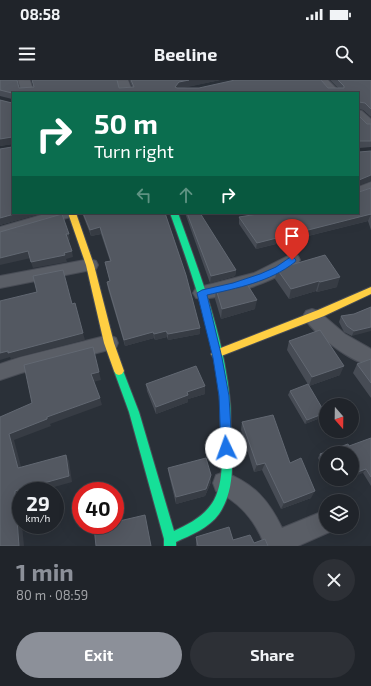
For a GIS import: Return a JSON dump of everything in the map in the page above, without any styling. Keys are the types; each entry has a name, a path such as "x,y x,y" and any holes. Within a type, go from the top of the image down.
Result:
{"street":[{"path":"24,80 28,92"},
{"path":"122,80 127,92"},
{"path":"322,80 334,92"},
{"path":"363,114 371,126"},
{"path":"359,192 371,187"},
{"path":"0,233 63,214"},
{"path":"72,214 90,265 108,343 134,412 170,542 200,524 214,511 220,500 227,462 224,396 216,354 202,293 174,214"},
{"path":"202,293 233,286 263,276 279,270 292,260"},
{"path":"0,282 90,265"},
{"path":"216,354 312,316 371,290"},
{"path":"312,316 327,332 341,343 354,351 369,356"},
{"path":"0,372 21,365 108,343"},
{"path":"224,484 236,487 257,508 277,545 319,525"}],"building":[{"path":"0,80 17,80 19,88 34,87 32,80 117,80 119,88 134,87 131,80 189,80 179,82 175,87 199,88 235,80 321,80 328,88 344,88 338,80 371,80 371,109 365,103 359,102 359,92 12,93 0,90"},
{"path":"0,100 12,103 12,137 0,139"},
{"path":"359,116 367,124 371,124 371,141 359,141"},
{"path":"12,147 12,214 14,214 0,218 0,149"},
{"path":"371,151 371,175 359,180 359,152"},
{"path":"371,188 371,214 257,243 239,217 258,214 359,214 359,192"},
{"path":"62,214 69,234 66,234 72,251 64,253 65,255 31,262 28,251 0,258 0,232"},
{"path":"83,214 165,214 186,275 200,328 168,334 166,331 154,334 153,332 124,340 107,282 110,281 105,262 111,261 100,227 90,230"},
{"path":"187,214 201,214 236,270 211,276"},
{"path":"325,255 340,277 291,289 277,269"},
{"path":"63,270 72,304 75,303 83,333 8,353 8,351 0,353 0,301 37,292 33,276"},
{"path":"245,281 257,300 222,309 216,289"},
{"path":"371,307 371,327 354,331 347,326 341,316 354,314"},
{"path":"320,330 344,366 312,377 289,341"},
{"path":"93,347 99,372 91,374 100,398 47,417 47,419 9,434 18,468 66,455 69,476 47,482 12,482 12,534 18,534 19,546 0,546 0,417 32,403 24,365"},
{"path":"371,359 371,383 357,364"},
{"path":"196,366 205,386 187,392 188,395 156,407 146,384"},
{"path":"308,384 319,403 319,415 307,420 290,391"},
{"path":"273,415 290,463 301,458 315,491 284,503 265,463 257,465 242,422"},
{"path":"371,438 371,477 366,469 359,472 359,446 349,446"},
{"path":"206,458 211,475 206,489 176,497 168,468"},
{"path":"145,515 151,546 96,546 95,534 124,534 124,520"},
{"path":"229,527 233,540 250,535 254,543 265,539 268,546 198,546 196,537"}],"traffic: fast":[{"path":"170,539 197,525 214,511 222,496 226,479 227,462 225,400 217,352 198,282 174,214"},
{"path":"119,371 134,412 170,539 170,546"}],"traffic: slow":[{"path":"72,214 90,265 109,343 119,371"},
{"path":"216,354 321,313 371,290"}],"route":[{"path":"226,448 224,396 218,358 202,293 233,286 263,276 279,270 292,260"}]}
